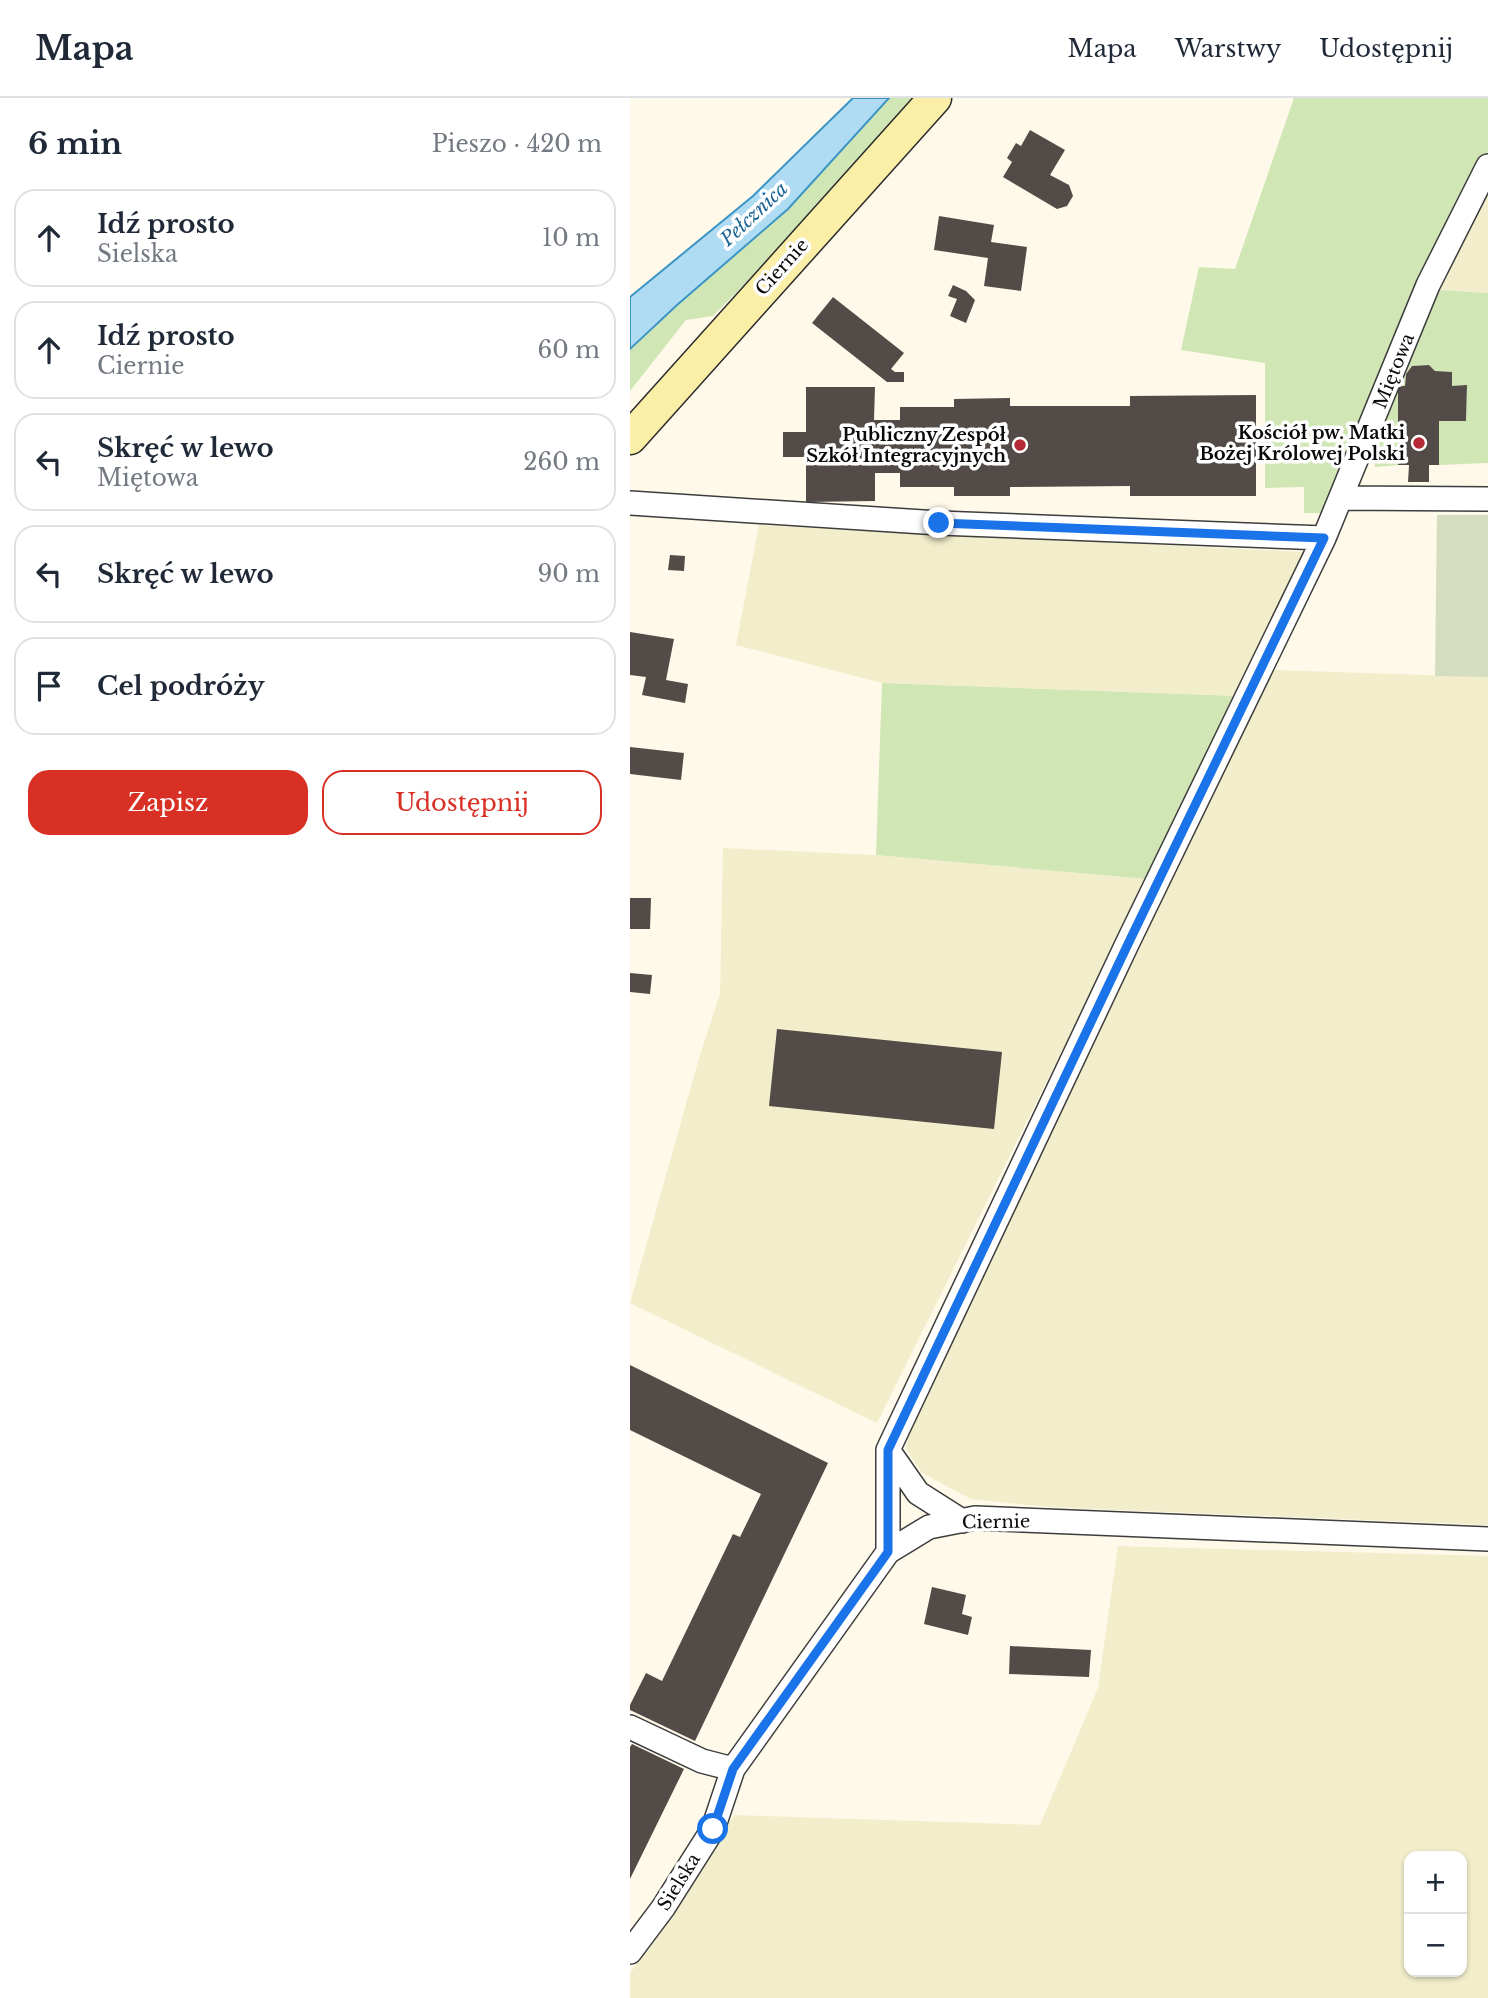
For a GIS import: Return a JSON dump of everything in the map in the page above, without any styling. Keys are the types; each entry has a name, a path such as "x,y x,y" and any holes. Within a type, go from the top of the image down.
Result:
{"street":[{"name":"Ciernie","path":"630,438 935,98"},
{"name":"Miętowa","path":"888,1552 888,1450 1324,538 1429,285 1488,166"},
{"path":"1342,498 1488,499"},
{"path":"630,503 939,523 1324,538"},
{"path":"888,1450 918,1493 962,1521"},
{"name":"Ciernie","path":"733,1769 888,1552 929,1527 975,1518 1488,1539"},
{"path":"630,1727 702,1761 733,1769"},
{"name":"Sielska","path":"630,1952 663,1908 713,1829 733,1769"}],"shaded area":[{"path":"1488,194 1488,293 1440,290"},
{"path":"759,525 1303,552 1237,696 882,683 736,645"},
{"path":"1273,670 1488,677 1488,1525 1048,1507 971,1499 922,1473 906,1449 911,1421"},
{"path":"723,848 876,855 1147,879 877,1423 630,1303 699,1058 720,994"},
{"path":"1118,1546 1488,1556 1488,1998 630,1998 630,1973 674,1914 734,1815 1040,1825 1098,1688"}],"green space":[{"path":"889,98 918,98 766,263 713,316 686,320 630,391 630,349 788,209"},
{"path":"1294,98 1488,98 1488,151 1375,387 1323,513 1304,513 1304,487 1265,488 1265,363 1181,350 1199,267 1235,269"},
{"path":"1440,290 1488,293 1488,463 1439,465 1439,421 1466,421 1467,386 1452,386 1452,372 1435,371 1429,365 1412,366 1406,374 1405,386 1398,386 1398,465 1375,467 1371,442"},
{"path":"1437,515 1488,515 1488,677 1435,676"},
{"path":"882,683 1237,696 1147,879 876,855"}],"water":[{"name":"Pełcznica","path":"853,98 889,98 788,209 630,349 630,297 753,196"}],"building":[{"path":"1030,130 1065,150 1050,175 1069,185 1073,196 1067,206 1057,209 1003,177 1012,162 1007,158 1016,143 1021,146"},
{"path":"939,216 994,225 991,242 1027,247 1021,291 984,286 988,258 934,250"},
{"path":"953,285 966,291 975,300 966,323 950,316 957,299 948,296"},
{"path":"833,297 904,353 891,369 904,372 904,382 887,382 812,323"},
{"name":"Kościół pw. Matki Bożej Królowej Polski","path":"1429,365 1435,371 1452,372 1452,386 1467,385 1466,421 1439,421 1439,465 1429,465 1429,482 1408,482 1409,465 1398,465 1398,386 1405,386 1406,374 1412,366"},
{"name":"Publiczny Zespół Szkół Integracyjnych","path":"806,387 875,387 874,420 900,420 900,407 954,407 954,399 1010,398 1010,406 1130,406 1130,396 1256,395 1256,496 1130,496 1130,486 1010,487 1010,496 954,496 954,487 900,487 900,473 875,473 875,501 806,502 806,457 783,457 783,432 806,432"},
{"path":"670,555 685,556 684,571 668,570"},
{"path":"630,632 674,639 666,680 688,684 685,703 642,695 646,677 630,675"},
{"path":"630,747 684,753 681,780 630,774"},
{"path":"630,898 651,898 650,929 630,929"},
{"path":"630,973 652,975 650,994 630,992"},
{"path":"777,1029 1002,1052 994,1129 769,1106"},
{"path":"630,1365 828,1463 695,1741 630,1710 630,1705 646,1673 662,1681 733,1534 740,1537 761,1494 630,1430"},
{"path":"932,1587 966,1595 962,1614 972,1617 968,1635 924,1624"},
{"path":"1010,1646 1091,1650 1089,1677 1009,1674"},
{"path":"632,1744 684,1769 630,1879 630,1747"}],"place":[{"name":"Kościół pw. Matki Bożej Królowej Polski","path":"1419,443"},
{"name":"Publiczny Zespół Szkół Integracyjnych","path":"1020,445"}],"route":[{"path":"713,1829 733,1769 888,1552 888,1450 1324,538 939,523"}]}
